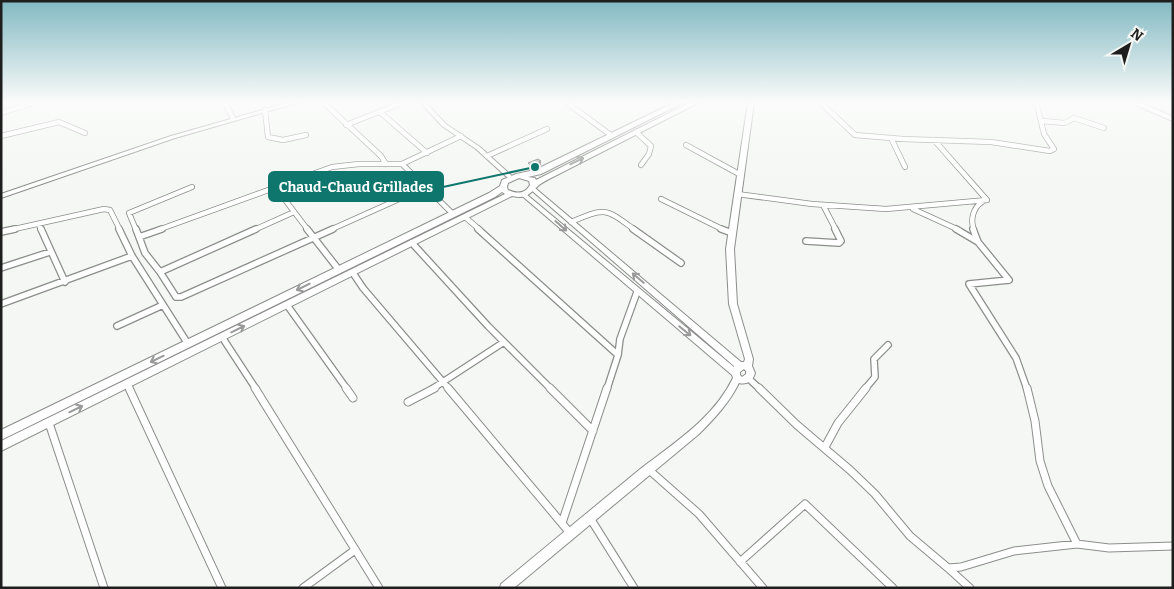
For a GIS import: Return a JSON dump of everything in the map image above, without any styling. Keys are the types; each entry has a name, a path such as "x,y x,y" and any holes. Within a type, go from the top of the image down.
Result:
{"main road":[{"path":"1,435 492,195 503,187 510,178 538,172 625,129"},
{"path":"503,187 505,191 511,194 524,194 546,177 641,129"},
{"path":"522,176 530,179 533,187"},
{"path":"1,446 511,194"}],"street":[{"path":"1,136 28,129"},
{"path":"76,129 85,133"},
{"path":"1,196 198,129"},
{"path":"267,129 268,137 283,140 306,135"},
{"path":"351,129 382,156 386,164"},
{"path":"401,129 427,152"},
{"path":"451,129 488,156 510,178"},
{"path":"488,156 544,129"},
{"path":"603,129 612,136"},
{"path":"505,588 685,440 713,413 732,391 740,371 749,359 733,304 730,271 732,233 746,129"},
{"path":"848,129 853,134 891,138 991,142 1050,151 1054,149 1044,134 1043,129"},
{"path":"636,132 651,146 649,154 640,166"},
{"path":"139,237 332,167 359,164 402,164 461,136"},
{"path":"891,138 905,167"},
{"path":"934,140 986,200"},
{"path":"686,145 739,174"},
{"path":"402,164 453,214"},
{"path":"192,186 129,213 145,253 176,296 181,297 426,187"},
{"path":"533,187 740,371 743,380 749,379 797,425 826,447 875,494 910,536 970,588"},
{"path":"276,188 339,270"},
{"path":"524,194 637,292 740,371"},
{"path":"737,194 823,205 886,210 986,200"},
{"path":"661,199 711,225 732,233"},
{"path":"986,200 977,205 971,222 978,242 1009,280 969,284 1016,358 1024,376 1034,414 1040,461 1048,486 1077,544"},
{"path":"806,241 839,243 840,241 823,205"},
{"path":"911,208 978,242"},
{"path":"1,232 107,209 111,212 132,256 188,344"},
{"path":"160,272 294,212"},
{"path":"571,222 595,212 610,212 681,263"},
{"path":"465,217 618,355"},
{"path":"39,224 65,282"},
{"path":"412,243 504,342 593,431"},
{"path":"1,268 50,252"},
{"path":"1,304 132,256"},
{"path":"353,273 363,288 443,384 570,533"},
{"path":"562,523 618,355 620,339 637,292"},
{"path":"117,326 163,305"},
{"path":"287,305 353,398"},
{"path":"222,337 379,588"},
{"path":"408,402 443,384 504,342"},
{"path":"826,447 838,423 875,377 874,359 888,345"},
{"path":"127,384 222,588"},
{"path":"49,423 104,588"},
{"path":"648,469 699,514 763,588"},
{"path":"740,562 805,504 893,588"},
{"path":"590,518 634,588"},
{"path":"948,568 961,567 1014,551 1077,544 1109,548 1173,546"},
{"path":"303,588 355,550"}],"building":[{"path":"538,159 541,161 530,165 528,163"}],"place":[{"name":"Chaud-Chaud Grillades","path":"535,167"}]}
